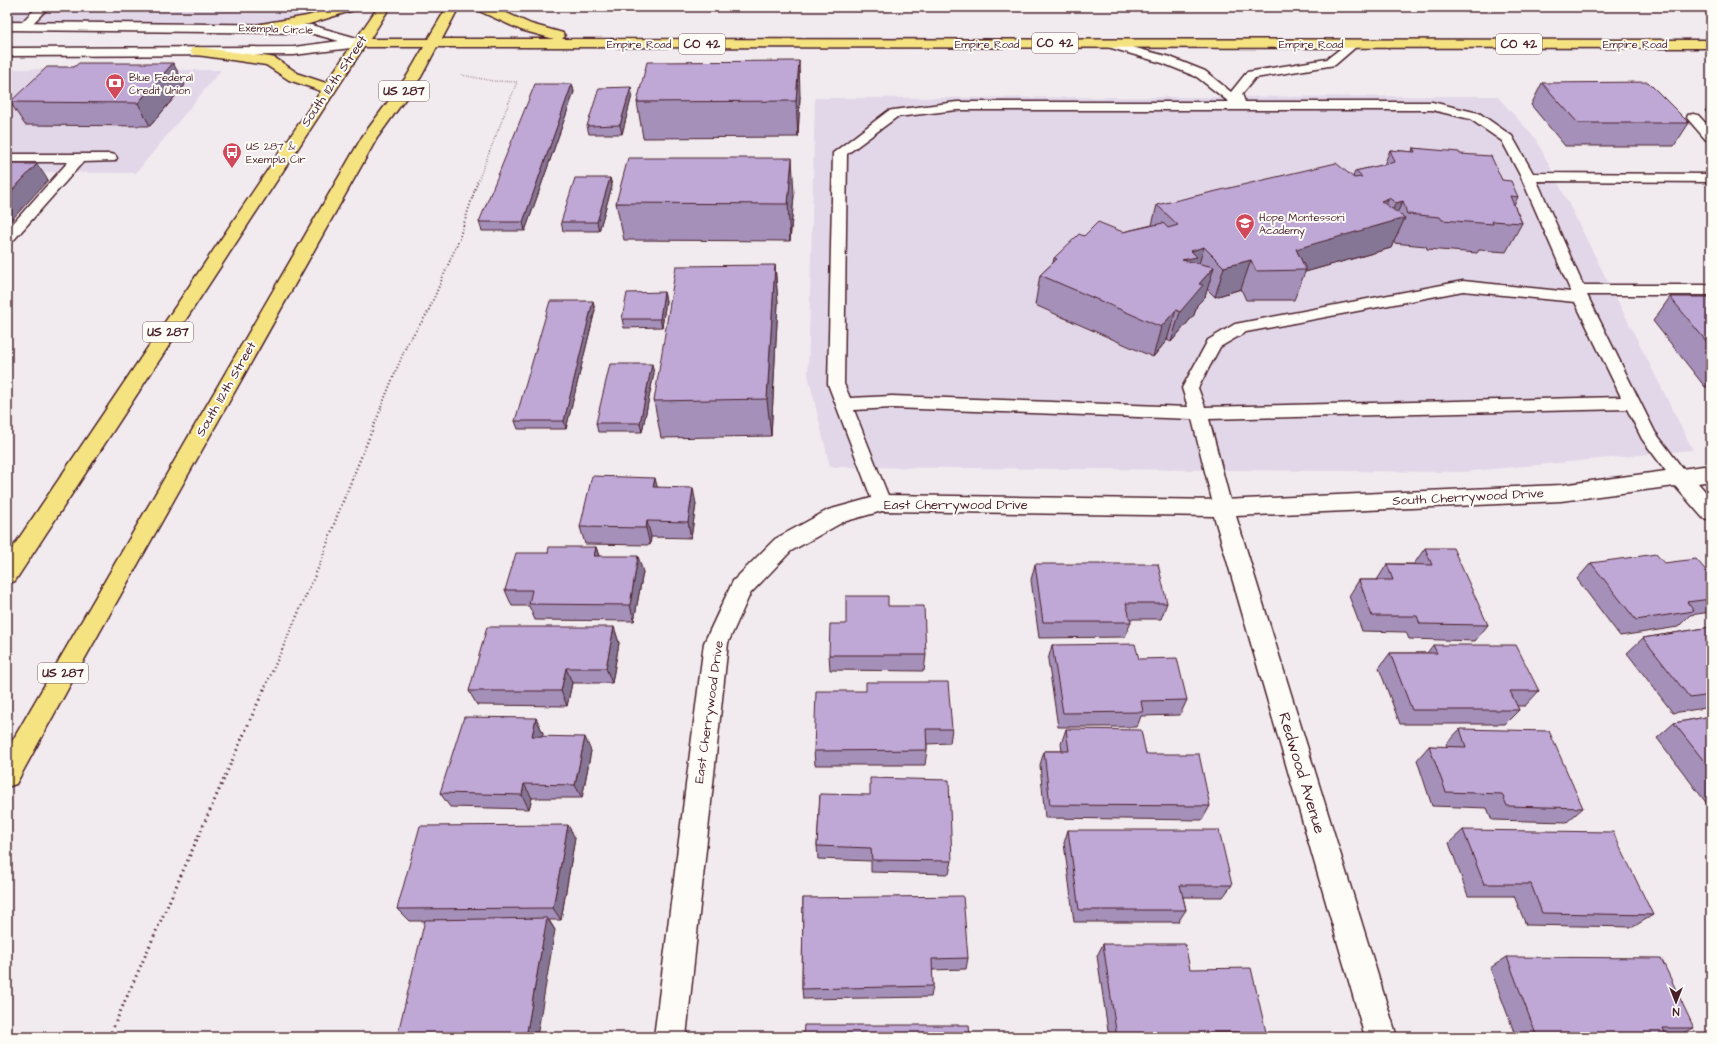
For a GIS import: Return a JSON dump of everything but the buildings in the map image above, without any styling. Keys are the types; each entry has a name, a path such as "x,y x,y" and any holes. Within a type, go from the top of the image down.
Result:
{"main road":[{"path":"260,28 309,20 349,7"},
{"name":"South 112th Street","path":"7,575 328,89 384,7"},
{"name":"South 112th Street","path":"7,776 65,670 370,137 414,77 453,7"},
{"path":"482,7 526,27 584,44"},
{"name":"Empire Road","path":"359,43 1711,44"},
{"path":"197,51 270,61 294,76 328,89"}],"street":[{"name":"Exempla Circle","path":"7,26 312,29 359,43"},
{"name":"Exempla Circle","path":"7,52 294,51 359,43"},
{"name":"South Cherrywood Drive","path":"1223,508 1561,493 1711,473"},
{"path":"1680,477 1711,512"},
{"name":"East Cherrywood Drive","path":"670,1037 716,643 741,588 783,545 836,516 882,503 1223,508"},
{"name":"Redwood Avenue","path":"1223,508 1381,1037"}],"lane":[{"path":"24,26 43,7"},
{"path":"1105,43 1166,60 1201,74 1240,105"},
{"path":"1240,105 1236,94 1251,75 1331,62 1353,44"},
{"path":"882,503 836,384 840,154 893,114 957,106 1432,106 1474,116 1507,139 1528,177 1579,294 1648,435 1680,477"},
{"path":"1693,118 1711,137"},
{"path":"7,158 110,158"},
{"path":"7,240 79,158"},
{"path":"1528,177 1711,178"},
{"path":"1223,508 1199,413 1190,388 1214,344 1241,328 1463,286 1579,294 1711,290"},
{"path":"844,404 892,402 1199,413 1632,403"}],"path":[{"path":"108,1037 320,564 337,516 407,344 428,314 458,242 481,171 517,82 492,81 462,75"}],"shaded area":[{"path":"7,7 349,7 260,28 7,26"},
{"path":"7,69 221,70 136,173 7,172"},
{"path":"1497,96 1536,139 1693,450 1463,472 830,467 808,375 815,98"}],"place":[{"name":"Blue Federal Credit Union","path":"115,100"},
{"name":"US 287 & Exempla Cir","path":"232,169"},
{"name":"Hope Montessori Academy","path":"1245,240"}]}
